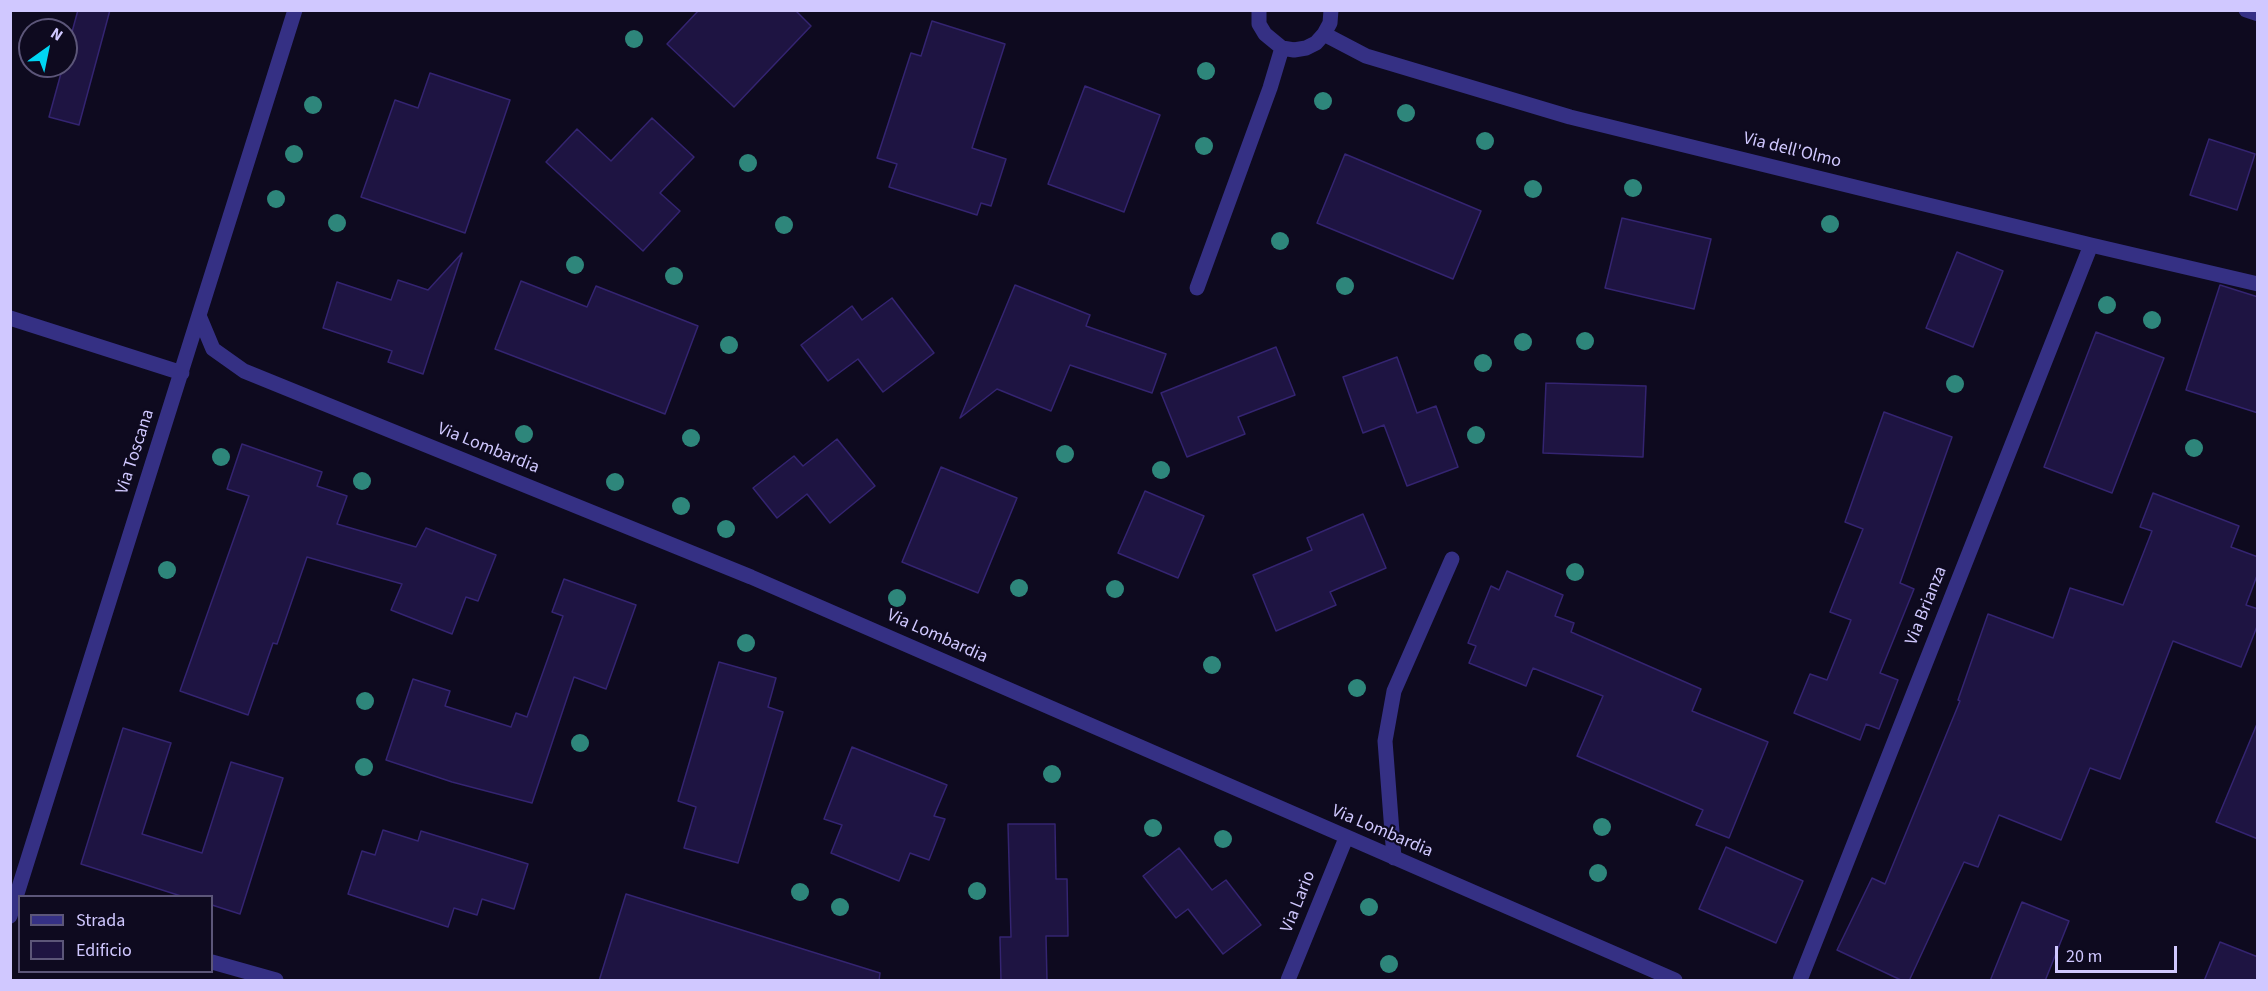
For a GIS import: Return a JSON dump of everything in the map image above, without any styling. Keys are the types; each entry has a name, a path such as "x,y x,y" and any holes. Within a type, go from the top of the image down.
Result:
{"street":[{"name":"Via Toscana","path":"20,895 295,10"},
{"path":"1254,11 1265,34 1282,48 1306,48 1316,43 1324,34 1330,23 1331,10"},
{"path":"2246,10 2258,14"},
{"name":"Via dell'Olmo","path":"1324,34 1366,56 1570,117 2258,284"},
{"path":"1197,288 1270,88 1282,48"},
{"name":"Via Brianza","path":"1800,981 2091,245"},
{"path":"10,318 182,373"},
{"name":"Via Lombardia","path":"200,318 213,349 244,371 751,577 1675,981"},
{"path":"1394,858 1384,741 1394,691 1452,559"},
{"name":"Via Lario","path":"1288,981 1346,837"},
{"path":"213,962 276,981"}],"building":[{"path":"78,10 110,10 79,125 49,117 60,78 78,78 78,18 76,18"},
{"path":"699,10 795,10 811,26 734,107 667,44"},
{"path":"932,21 1005,44 972,148 1006,159 991,206 981,203 977,215 889,187 897,164 877,158 911,53 921,56"},
{"path":"430,73 510,100 465,233 361,197 395,100 418,108"},
{"path":"1085,86 1160,115 1124,212 1048,184"},
{"path":"652,118 694,157 660,193 680,211 643,251 546,162 577,129 611,161"},
{"path":"2209,139 2255,154 2237,210 2190,195"},
{"path":"1345,154 1481,211 1453,279 1317,223"},
{"path":"1622,218 1711,239 1694,309 1605,288"},
{"path":"1957,252 2003,271 1973,347 1926,328"},
{"path":"462,253 423,374 388,362 392,351 323,328 337,282 391,300 398,280 428,290"},
{"path":"521,281 587,307 596,286 698,326 665,414 495,349"},
{"path":"1015,285 1090,315 1086,326 1166,354 1152,393 1070,365 1051,411 997,389 960,418"},
{"path":"2220,285 2258,297 2258,413 2186,390"},
{"path":"892,298 934,353 883,392 858,359 828,381 801,345 852,306 862,320"},
{"path":"2096,332 2164,358 2112,493 2044,467"},
{"path":"1276,347 1295,395 1238,417 1245,434 1187,457 1161,393"},
{"path":"1397,357 1417,413 1436,406 1458,467 1407,486 1384,425 1363,433 1343,377"},
{"path":"1546,383 1646,386 1643,457 1543,453"},
{"path":"1884,412 1952,437 1900,583 1914,589 1880,673 1898,680 1879,729 1866,724 1860,740 1794,713 1810,674 1827,680 1851,620 1830,612 1863,529 1845,522"},
{"path":"837,439 875,486 830,523 807,494 777,518 753,488 794,456 803,466"},
{"path":"242,444 322,472 317,486 347,496 337,524 416,547 426,528 496,555 478,601 466,597 452,634 391,610 402,584 307,557 277,644 273,643 248,715 180,691 249,496 227,489"},
{"path":"941,467 1017,498 978,593 902,562"},
{"path":"1145,491 1204,516 1178,578 1118,553"},
{"path":"2153,493 2239,526 2231,547 2258,557 2258,573 2246,605 2258,609 2258,624 2241,667 2173,641 2120,779 2090,768 2061,840 1999,815 1978,867 1964,862 1909,981 1903,981 1837,950 1872,878 1885,884 1960,701 1958,700 1988,614 2053,638 2070,588 2123,605 2152,531 2140,527"},
{"path":"1363,514 1386,568 1330,592 1336,605 1276,631 1253,575 1312,550 1307,538"},
{"path":"1507,571 1563,595 1555,616 1574,623 1571,632 1701,689 1692,711 1768,742 1729,838 1696,825 1703,810 1577,756 1603,696 1533,668 1526,686 1469,663 1476,646 1468,643 1491,586 1499,590"},
{"path":"564,579 636,605 606,689 574,677 532,803 452,782 386,760 413,679 450,691 445,706 511,727 516,713 527,717 563,616 552,612"},
{"path":"719,662 776,678 768,707 783,712 738,863 684,848 696,807 678,801"},
{"path":"2258,724 2258,839 2216,822"},
{"path":"123,728 171,743 142,834 202,853 231,762 283,778 240,914 213,905 213,895 178,895 81,864"},
{"path":"852,747 947,785 934,816 945,819 929,860 910,853 899,881 831,853 842,825 824,819"},
{"path":"1008,824 1055,824 1056,879 1067,879 1068,936 1046,936 1047,981 1001,981 1000,937 1011,937"},
{"path":"383,830 418,841 421,831 528,864 514,909 482,899 477,915 454,908 448,927 348,894 362,851 375,855"},
{"path":"1726,847 1803,881 1776,943 1699,909"},
{"path":"1179,848 1212,890 1226,880 1261,925 1223,954 1188,909 1176,918 1143,876"},
{"path":"626,894 880,973 879,981 599,981"},
{"path":"2022,902 2069,921 2045,981 1990,981"},
{"path":"2220,942 2258,957 2258,981 2204,981"}]}
